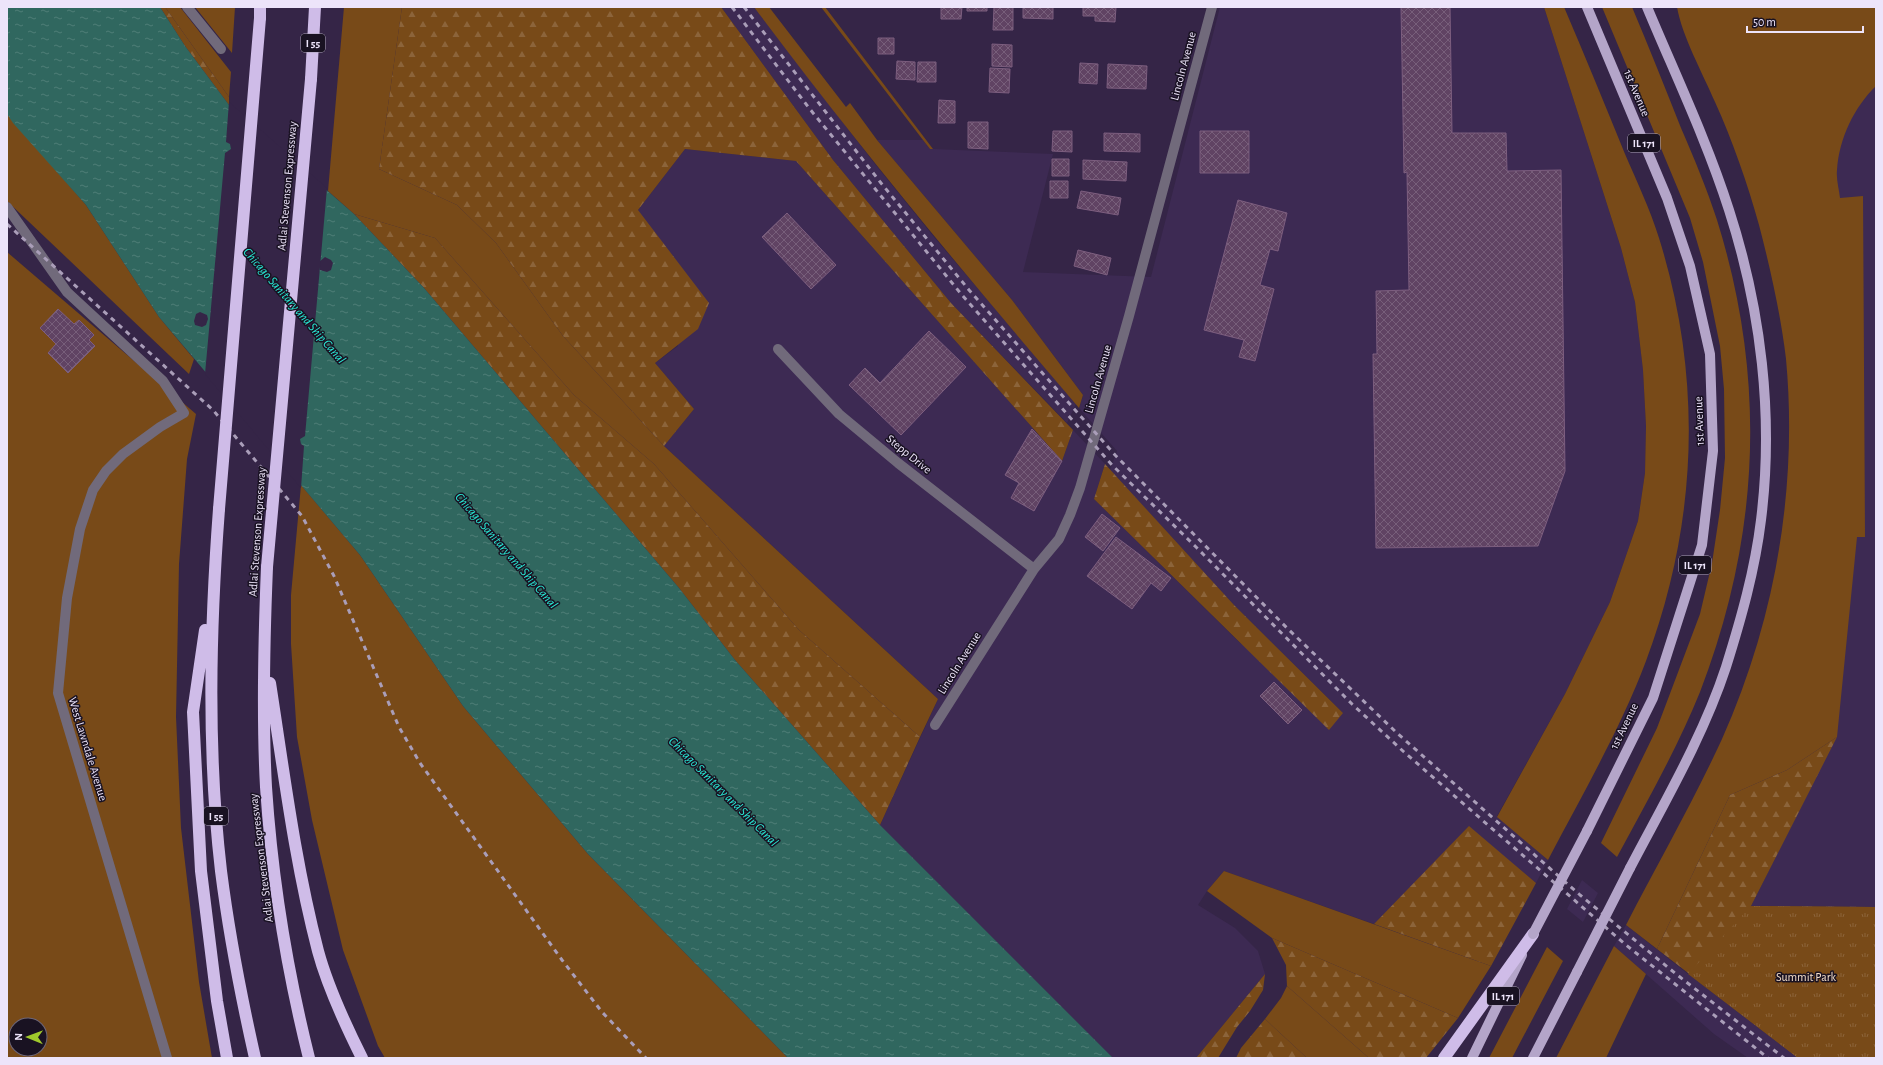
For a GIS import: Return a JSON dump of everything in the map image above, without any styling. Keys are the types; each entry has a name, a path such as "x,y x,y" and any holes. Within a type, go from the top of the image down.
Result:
{"highway":[{"name":"Adlai Stevenson Expressway","path":"309,1058 297,1010 279,907 271,838 266,787 264,639 267,566 311,79 315,7"},
{"name":"I 55","path":"255,1058 231,936 221,871 211,740 211,665 214,572 260,13"},
{"path":"214,572 193,712 201,871 217,1001 227,1058"},
{"path":"264,639 298,866 319,953 344,1021 362,1058"},
{"path":"1444,1058 1533,934"}],"main road":[{"name":"1st Avenue","path":"1533,934 1587,831 1653,698 1702,545 1713,451 1710,354 1690,266 1667,198 1587,7"},
{"path":"1533,1058 1576,972 1676,781 1705,719 1726,668 1753,567 1761,522 1766,463 1763,367 1757,326 1744,262 1729,209 1693,115 1646,7"},
{"name":"IL 171","path":"1472,1058 1533,934"}],"street":[{"path":"187,7 221,49"},
{"name":"Lincoln Avenue","path":"935,725 1034,569 1059,539 1070,515 1080,488 1129,316 1212,7"},
{"name":"West Lawndale Avenue","path":"7,207 67,292 163,381 184,413 160,427 122,454 106,470 93,490 80,529 67,598 58,693 167,1058"},
{"name":"Stepp Drive","path":"778,349 839,414 898,463 1034,569"}],"shaded area":[{"path":"721,7 754,7 875,164 934,237 1076,404 1067,423 951,303 833,160"},
{"path":"1220,7 1544,7 1621,248 1635,302 1643,369 1646,426 1645,473 1638,521 1610,602 1565,694 1497,816 1548,860 1536,883 1469,827 1374,924 1224,871 1207,891 1198,905 1235,928 1258,951 1265,974 1196,1058 1113,1058 880,825 938,699 664,446 694,409 655,363 678,346 638,210 685,149 796,161 1062,461 1073,430 1105,464 1094,499 1240,643 1343,713 1234,605 1110,470 1117,451 1079,408 1083,395 1012,300 877,140 923,140 930,149 1053,154 1023,272 1151,277"},
{"path":"1876,7 1876,907 1751,906 1836,737 1787,770 1805,249"},
{"path":"1582,880 1598,893 1583,922 1567,909"},
{"path":"1626,925 1798,1058 1748,1058 1714,1034 1614,946"}],"green space":[{"path":"160,7 165,7 229,97 229,105 185,46"},
{"path":"165,7 180,7 231,72 229,97"},
{"path":"195,7 235,7 232,53"},
{"path":"344,7 402,7 379,169 457,205 496,243 563,336 664,446 938,699 920,737 799,630 654,464 574,395 435,238 354,214 328,191"},
{"path":"402,7 721,7 833,160 951,303 1073,430 1062,461 796,161 685,149 638,210 709,303 698,329 655,363 694,409 664,446 563,336 496,243 457,205 379,169"},
{"path":"754,7 769,7 846,107 850,103 877,140 1012,300 1083,395 1079,408 913,210 832,109"},
{"path":"821,7 825,7 933,149 930,149"},
{"path":"1544,7 1564,7 1655,227 1673,291 1683,344 1688,397 1688,450 1685,503 1676,556 1663,609 1636,687 1613,737 1548,860 1497,817 1565,694 1610,602 1638,521 1645,473 1646,426 1643,370 1635,302 1621,248"},
{"path":"1602,7 1632,7 1705,185 1717,220 1733,280 1744,339 1749,399 1750,458 1745,516 1735,575 1720,633 1700,692 1691,713 1661,776 1617,857 1601,843 1657,728 1700,614 1712,563 1720,510 1725,458 1724,389 1720,346 1703,262 1690,218"},
{"path":"1677,7 1876,7 1876,86 1868,94 1849,124 1844,135 1838,158 1837,170 1840,198 1863,196 1865,537 1857,537 1837,737 1787,770 1730,795 1657,949 1626,925 1711,763 1740,694 1756,648 1769,601 1778,553 1785,505 1789,456 1789,408 1786,359 1778,309 1763,241 1750,194 1739,162 1721,116 1683,30"},
{"path":"7,114 86,205 159,317 194,359 189,374 7,201"},
{"path":"354,214 435,238 574,395 654,464 799,630 920,737 880,825 735,660 679,588 424,288"},
{"path":"7,252 196,414 187,459 179,564 176,717 181,828 199,982 212,1058 7,1058"},
{"path":"1105,464 1234,605 1343,713 1329,730 1094,499"},
{"path":"301,485 360,555 463,706 588,854 788,1058 385,1058 378,1046 343,950 312,820 297,737 291,644 291,595"},
{"name":"Summit Park","path":"1837,737 1751,906 1876,907 1876,1058 1798,1058 1657,949 1730,795 1787,770"},
{"path":"1469,826 1536,883 1491,966 1374,924"},
{"path":"1224,871 1491,966 1458,1018 1272,938 1207,891"},
{"name":"Summit Park","path":"1751,906 1876,907 1876,1058 1798,1058 1688,974"},
{"path":"1272,938 1458,1018 1426,1058 1369,1058 1287,986 1286,965"},
{"path":"1614,946 1646,974 1606,1058 1556,1058"},
{"path":"1547,947 1563,961 1512,1058 1489,1058"},
{"path":"1265,974 1263,990 1250,1011 1237,1027 1218,1058 1196,1058"},
{"path":"1287,986 1369,1058 1307,1058 1265,1019 1281,998"},
{"path":"1265,1019 1307,1058 1236,1058 1241,1048"}],"water":[{"name":"Chicago Sanitary and Ship Canal","path":"7,7 160,7 185,46 229,105 354,214 424,288 679,588 735,660 880,825 1113,1058 788,1058 588,854 463,706 360,555 159,317 86,205 13,123 7,114","holes":["325,257 333,263 331,270 327,272 320,270 319,262","200,312 207,315 208,319 206,325 202,327 195,325 194,321 196,314"]}],"pier":[{"path":"229,102 327,188 305,436 300,439 301,444 304,446 301,488 205,374 225,153 231,149 230,144 226,142"}],"building":[{"path":"941,7 962,7 961,19 941,19"},
{"path":"967,7 987,7 987,11 967,11"},
{"path":"994,7 1013,7 1013,30 993,30"},
{"path":"1023,7 1053,7 1053,19 1023,18"},
{"path":"1083,7 1116,7 1115,22 1095,21 1095,16 1083,16"},
{"path":"1401,7 1450,7 1452,133 1506,133 1507,171 1561,170 1565,471 1538,546 1376,548 1373,354 1377,354 1376,291 1409,290 1407,172 1404,173"},
{"path":"878,38 894,38 894,54 878,54"},
{"path":"992,44 1012,45 1012,67 992,66"},
{"path":"897,61 915,62 915,80 896,79"},
{"path":"918,62 936,62 936,82 917,82"},
{"path":"1080,63 1098,64 1097,84 1079,83"},
{"path":"1108,64 1147,66 1146,89 1107,88"},
{"path":"990,68 1010,69 1009,93 989,92"},
{"path":"939,100 955,101 955,123 938,123"},
{"path":"968,122 988,122 988,149 968,148"},
{"path":"1053,131 1072,131 1072,152 1052,151"},
{"path":"1200,131 1249,131 1249,173 1200,173"},
{"path":"1104,133 1140,134 1140,152 1104,151"},
{"path":"1052,159 1069,159 1069,176 1052,176"},
{"path":"1083,160 1127,162 1126,181 1083,179"},
{"path":"1050,181 1068,181 1068,198 1050,198"},
{"path":"1081,191 1121,198 1118,215 1077,208"},
{"path":"1238,200 1287,213 1278,251 1270,249 1260,285 1274,289 1255,361 1239,357 1244,340 1204,330"},
{"path":"787,213 836,265 811,289 762,237"},
{"path":"1078,250 1111,258 1107,275 1074,266"},
{"path":"58,309 74,324 79,320 94,335 89,340 95,346 68,373 48,353 56,344 40,328"},
{"path":"929,331 966,367 901,435 849,385 865,368 880,383"},
{"path":"1032,429 1062,461 1034,511 1011,498 1019,483 1005,475"},
{"path":"1102,514 1120,528 1103,551 1085,537"},
{"path":"1116,537 1171,578 1161,591 1151,583 1132,609 1087,576"},
{"path":"1274,682 1302,710 1288,724 1260,696"}],"railway":[{"path":"732,7 809,108 962,295 1112,465 1352,704 1404,752 1626,945 1768,1058"},
{"path":"744,7 881,183 969,290 1115,455 1287,628 1397,733 1580,895 1676,974 1784,1058"},
{"path":"7,224 213,410 302,516 334,576 399,727 420,763 562,960 602,1012 646,1058"}]}
